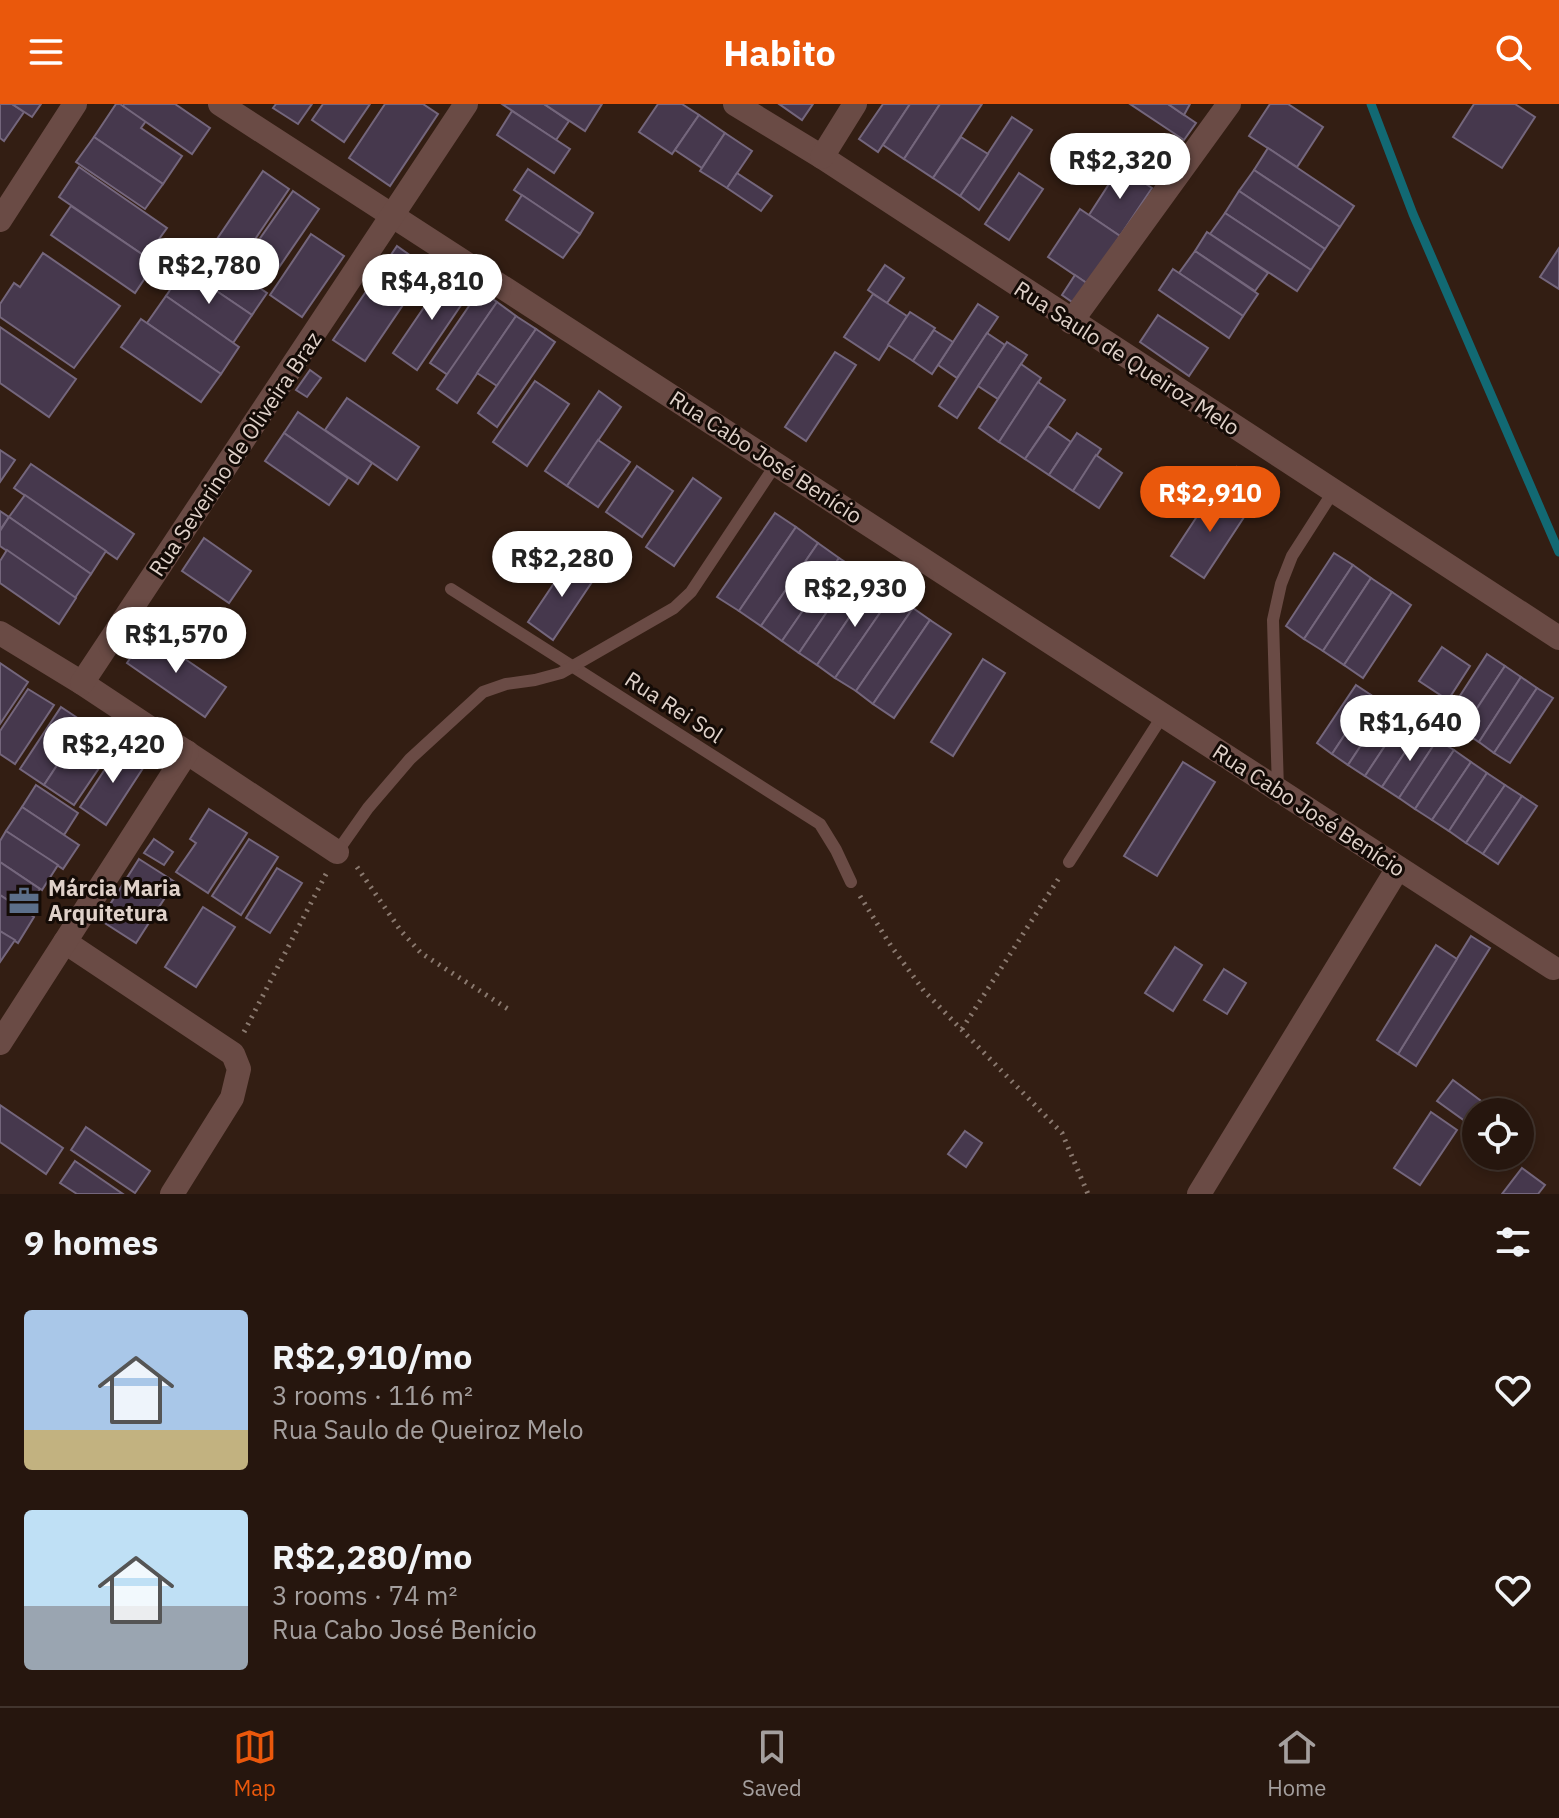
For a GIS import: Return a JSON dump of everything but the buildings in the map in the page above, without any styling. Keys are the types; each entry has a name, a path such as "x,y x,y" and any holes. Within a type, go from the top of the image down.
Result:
{"street":[{"path":"0,220 75,104"},
{"name":"Rua Cabo José Benício","path":"220,104 1553,968"},
{"name":"Rua Severino de Oliveira Braz","path":"82,683 466,104"},
{"name":"Rua Saulo de Queiroz Melo","path":"735,104 822,157 1559,638"},
{"path":"822,157 855,104"},
{"path":"1071,322 1229,104"},
{"path":"0,633 82,683 337,852"},
{"path":"0,1043 187,752"},
{"path":"1199,1194 1398,868"},
{"path":"65,942 233,1054 239,1069 232,1098 172,1194"}],"lane":[{"path":"337,852 368,808 410,759 483,692 561,673 674,608 691,592 776,464"},
{"path":"1278,790 1273,620 1281,584 1292,556 1333,492"},
{"name":"Rua Rei Sol","path":"451,589 820,824 851,882"},
{"path":"1069,862 1163,715"}],"path":[{"path":"233,1054 337,852 360,869 401,931 421,953 508,1009"},
{"path":"962,1029 1069,862"},
{"path":"851,882 924,991 1062,1133 1088,1194"}],"waterway":[{"path":"1371,104 1413,214 1559,552"}],"place":[{"name":"Márcia Maria Arquitetura","path":"24,901"}]}
